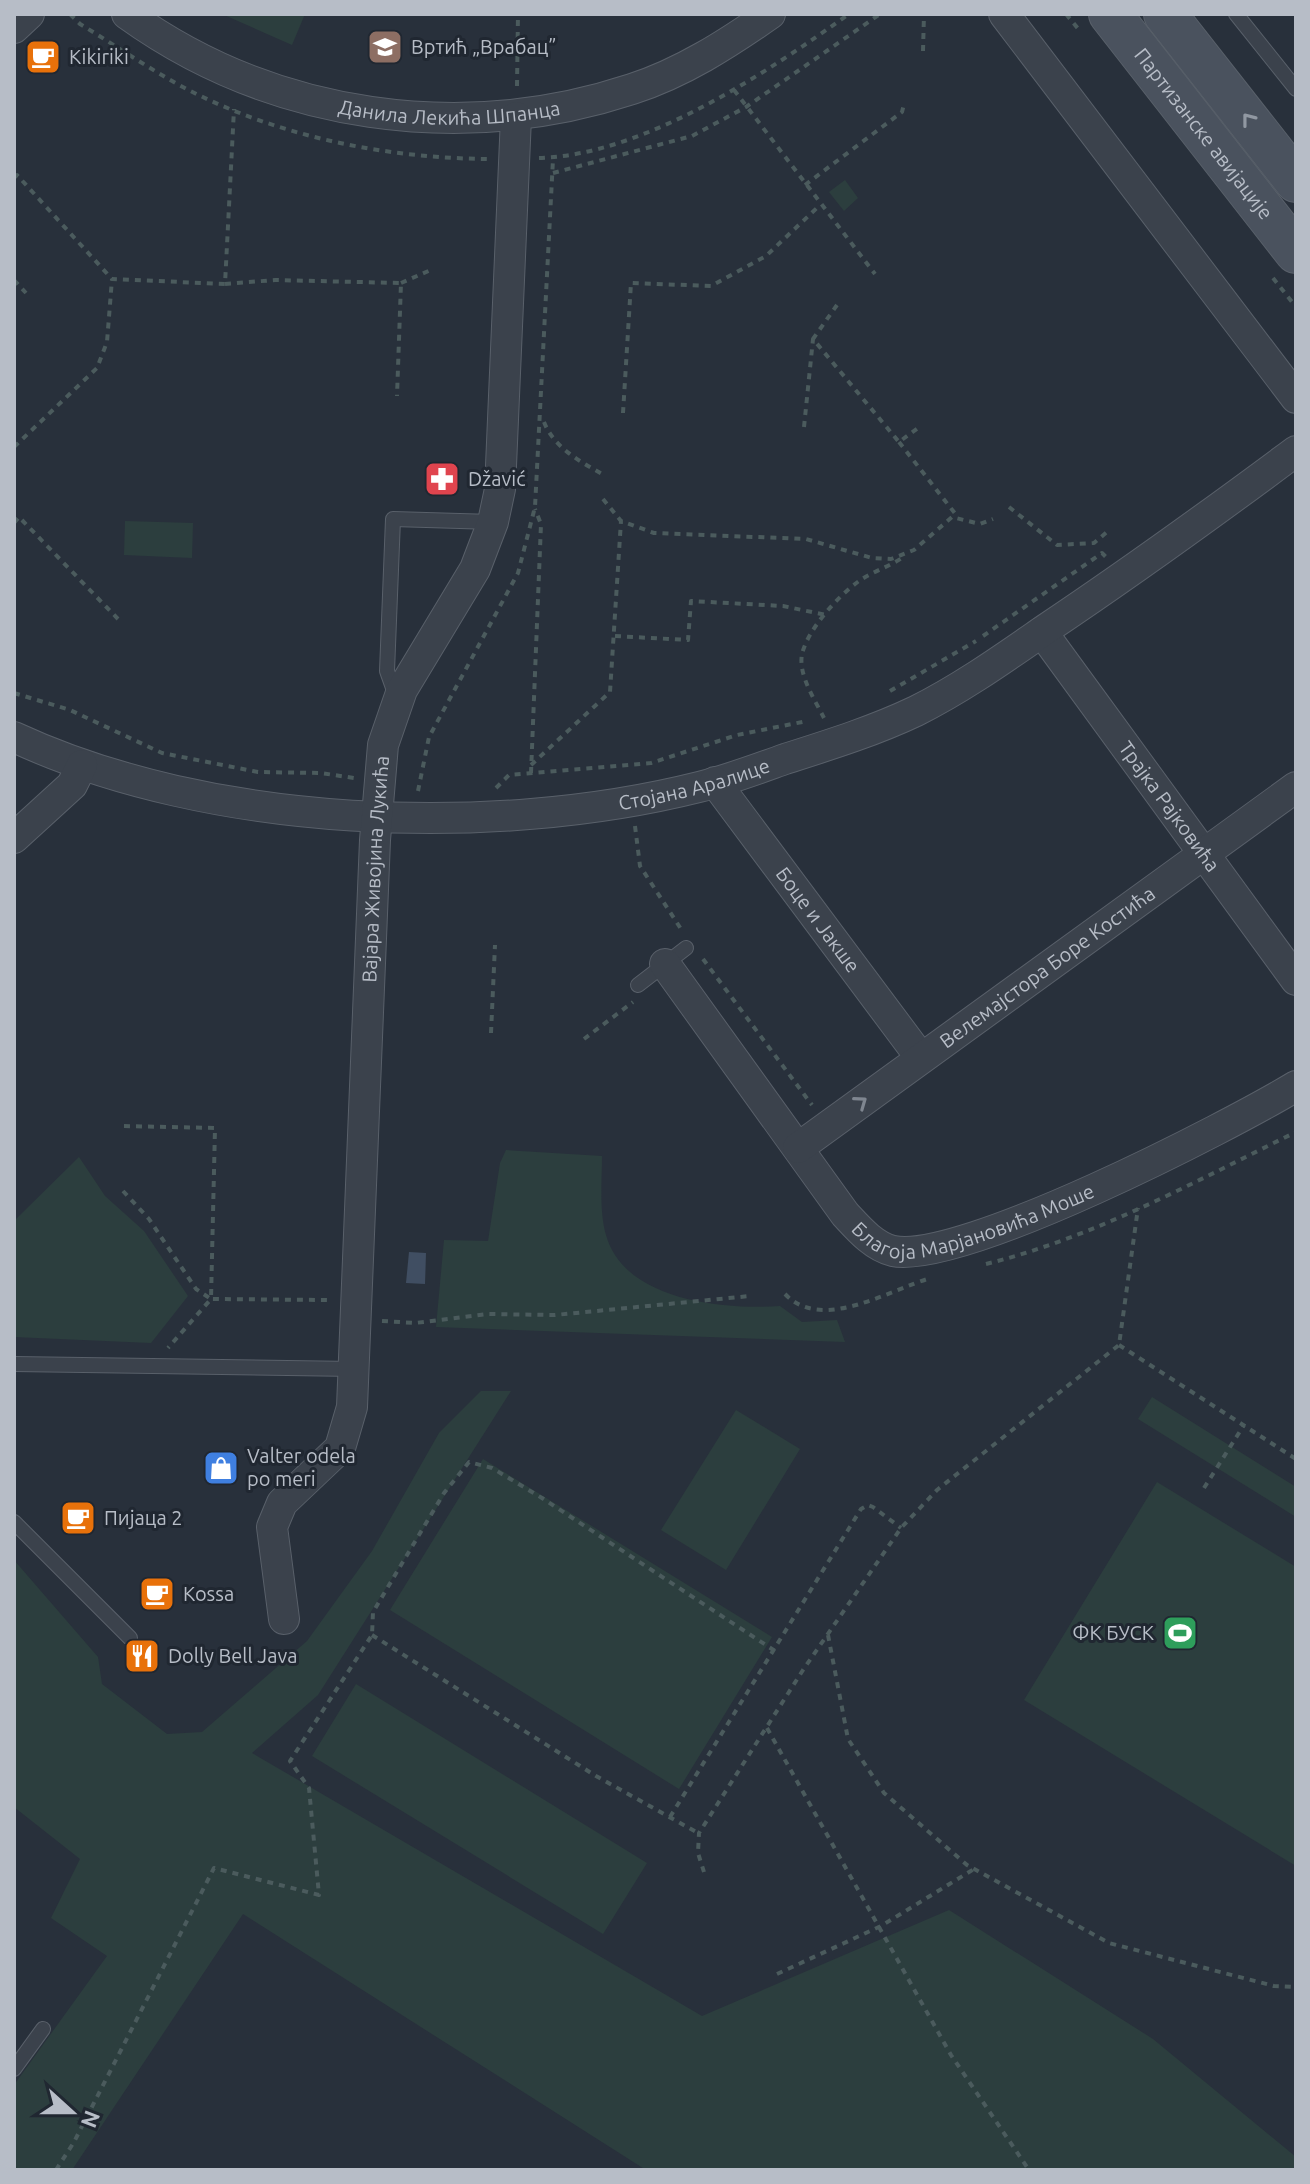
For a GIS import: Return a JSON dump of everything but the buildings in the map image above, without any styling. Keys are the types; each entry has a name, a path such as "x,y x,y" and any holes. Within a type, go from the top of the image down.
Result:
{"main road":[{"name":"Партизанске авијације","path":"1110,14 1296,252"},
{"path":"1165,14 1296,181"}],"street":[{"path":"14,28 29,14"},
{"name":"Данила Лекића Шпанца","path":"127,14 192,54 274,90 321,103 423,119 516,117 561,109 634,88 701,58 770,14"},
{"path":"1004,14 1296,398"},
{"name":"Вајара Живојина Лукића","path":"284,1619 274,1518 282,1503 340,1448 352,1407 377,816 383,745 398,700 418,659 475,569 493,522 504,437 516,117"},
{"name":"Стојана Аралице","path":"14,737 82,765 240,802 377,816 490,817 636,800 715,782 829,746 915,711 1042,632 1170,544 1296,451"},
{"name":"Трајка Рајковића","path":"1042,632 1296,980"},
{"path":"14,838 72,785 82,765"},
{"name":"Боце и Јакше","path":"715,782 921,1058"},
{"name":"Велемајстора Боре Костића","path":"798,1148 1296,787"},
{"name":"Благоја Марјановића Моше","path":"684,951 798,1148 845,1214 866,1235 893,1251 913,1252 972,1236 1040,1211 1169,1156 1296,1086"}],"lane":[{"path":"1236,14 1296,89"},
{"path":"398,700 391,690 387,671 393,519 493,522"},
{"path":"638,985 684,951"},
{"path":"14,1364 355,1369"},
{"path":"14,1522 130,1638"},
{"path":"14,2069 43,2029"}],"path":[{"path":"516,117 518,14"},
{"path":"553,158 648,131 734,90 849,14"},
{"path":"553,173 692,136 746,107 880,14"},
{"path":"923,51 924,14"},
{"path":"517,84 531,82"},
{"path":"734,90 875,274"},
{"path":"805,185 902,112 904,104"},
{"path":"225,284 234,109"},
{"path":"14,178 17,175 112,279 225,284 275,280 401,283 433,269"},
{"path":"623,413 631,283 711,286 766,256 820,205"},
{"path":"14,447 97,368 107,342 112,279"},
{"path":"14,280 26,293"},
{"path":"397,396 401,283"},
{"path":"804,427 813,339 837,305"},
{"path":"813,339 957,516 980,524 993,519"},
{"path":"544,422 556,442 604,475"},
{"path":"899,442 918,428"},
{"path":"603,499 621,521 654,533 806,539 872,558 904,556"},
{"path":"531,773 541,524 535,507"},
{"path":"1009,507 1057,545 1094,543 1107,532"},
{"path":"824,718 805,679 802,655 826,615 861,580 904,556 957,516"},
{"path":"14,523 19,517 118,619"},
{"path":"531,765 610,692 621,521"},
{"path":"879,696 979,639 1102,553 1110,563"},
{"path":"614,636 688,640 691,601 783,606 826,615"},
{"path":"14,693 70,710 162,753 258,772 321,773 379,782"},
{"path":"493,792 509,775 651,763 737,735 834,715"},
{"path":"636,800 635,833 640,866 684,951 828,1126"},
{"path":"491,1033 495,945"},
{"path":"584,1039 634,1002"},
{"path":"124,1126 215,1128 211,1299 152,1366"},
{"path":"123,1191 149,1219 196,1289 211,1299 356,1310 415,1323 487,1314 555,1315 750,1296"},
{"path":"704,1872 698,1853 699,1833 901,1528 937,1490 1119,1345 1138,1208"},
{"path":"1119,1345 1296,1459"},
{"path":"1204,1488 1244,1425"},
{"path":"56,2170 74,2142 214,1868 319,1895 309,1788 290,1761 372,1635 373,1612 444,1493 469,1462 478,1462 542,1498 775,1651"},
{"path":"670,1817 864,1506 873,1507 901,1528"},
{"path":"372,1635 596,1776 699,1833"},
{"path":"828,1635 848,1739 884,1793 974,1869 1109,1943 1274,1986 1296,1987"},
{"path":"767,1728 951,2055 998,2129 1029,2170"},
{"path":"777,1974 881,1926 974,1869"}],"shaded area":[{"path":"222,14 305,14 292,45"},
{"path":"845,180 858,198 844,211 829,192"},
{"path":"125,521 193,523 192,558 124,555"},
{"path":"506,1150 602,1156 602,1206 606,1235 616,1257 633,1274 654,1288 706,1303 780,1306 802,1322 837,1320 845,1342 436,1327 444,1240 488,1241 500,1163"},
{"path":"79,1157 105,1196 144,1231 188,1296 151,1343 14,1337 14,1221"},
{"path":"481,1391 511,1391 318,1695 252,1753 702,2016 949,1910 1153,2039 1296,2157 1296,2170 646,2170 243,1914 72,2170 14,2170 14,2085 107,1956 51,1918 80,1859 14,1807 14,1560 98,1657 102,1684 167,1734 202,1732 307,1641 372,1551 439,1433"},
{"path":"1152,1397 1296,1487 1296,1517 1138,1419"},
{"path":"736,1410 800,1449 726,1570 661,1530"},
{"path":"483,1459 772,1637 679,1789 390,1610"},
{"name":"ФК БУСК","path":"1157,1482 1296,1567 1296,1866 1024,1700"},
{"path":"356,1684 647,1863 603,1934 312,1756"}],"water":[{"path":"409,1252 426,1253 425,1284 406,1283"}],"place":[{"name":"Вртић „Врабац”","path":"385,47"},
{"name":"Kikiriki","path":"43,57"},
{"name":"Džavić","path":"442,479"},
{"name":"Valter odela po meri","path":"221,1468"},
{"name":"Пијаца 2","path":"78,1518"},
{"name":"Kossa","path":"157,1594"},
{"name":"ФК БУСК","path":"1180,1633"},
{"name":"Dolly Bell Java","path":"142,1656"}]}
